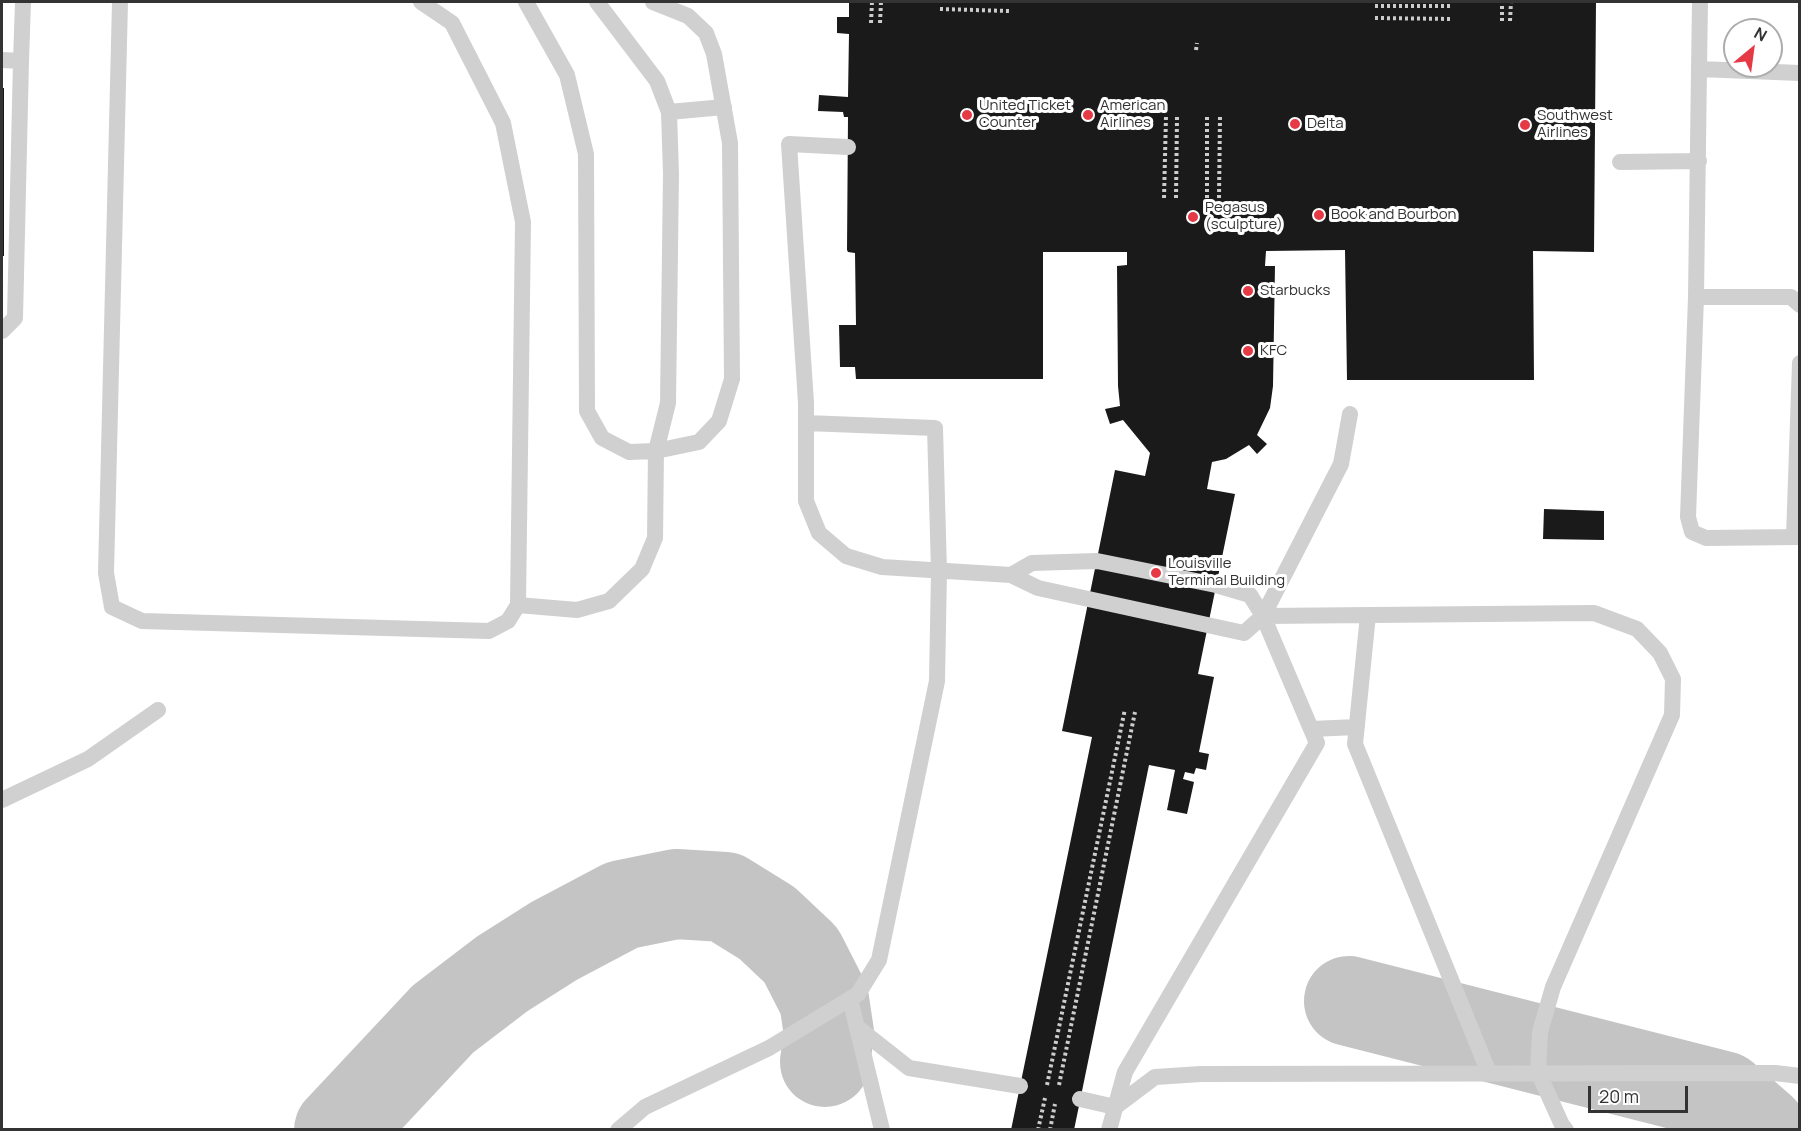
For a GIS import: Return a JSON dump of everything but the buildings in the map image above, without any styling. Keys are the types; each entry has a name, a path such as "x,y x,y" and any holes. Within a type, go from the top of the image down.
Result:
{"lane":[{"path":"2,331 15,318 23,2"},
{"path":"120,2 106,573 112,607 142,621 489,631 508,621 518,605 523,222 503,123 452,23 420,2"},
{"path":"526,2 567,75 586,154 587,411 602,438 629,452 657,451 699,442 719,421 732,379 730,143 714,54 706,33 688,16 653,2"},
{"path":"518,605 577,610 609,602 642,569 655,538 657,451 668,404 671,174 669,112 657,81 597,2"},
{"path":"1700,2 1696,297 1688,517 1692,532 1706,538 1797,537 1800,363"},
{"path":"2,60 21,60"},
{"path":"1699,69 1800,73"},
{"path":"669,112 724,107"},
{"path":"848,147 789,144 806,423 806,501 819,533 846,556 882,567 1011,575 1038,588 1244,633 1263,616 1341,464 1350,414"},
{"path":"1620,162 1699,161"},
{"path":"1696,297 1791,297 1800,305"},
{"path":"618,1130 645,1107 769,1048 858,994 879,960 937,681 939,571 935,428 806,423"},
{"path":"1011,575 1032,563 1097,561 1216,585 1250,595 1263,616 1317,743 1125,1072 1109,1130"},
{"path":"1263,616 1594,613 1637,629 1660,653 1673,679 1672,715 1553,987 1540,1032 1539,1072 1566,1130"},
{"path":"1368,615 1355,744 1489,1073"},
{"path":"2,800 88,759 158,710"},
{"path":"1311,729 1357,727"},
{"path":"850,999 882,1130"},
{"path":"857,1027 909,1068 1020,1086"},
{"path":"1080,1099 1115,1107 1155,1077 1201,1074 1539,1072 1775,1073 1800,1076"}],"path":[{"path":"871,23 872,2"},
{"path":"880,23 881,2"},
{"path":"1502,2 1502,21"},
{"path":"1510,21 1511,2"},
{"path":"1376,6 1452,6"},
{"path":"940,9 1009,11"},
{"path":"1375,18 1452,19"},
{"path":"1196,50 1197,43"},
{"path":"1164,198 1166,116"},
{"path":"1176,198 1178,117"},
{"path":"1206,198 1207,117"},
{"path":"1219,198 1220,117"},
{"path":"1038,1130 1125,709"},
{"path":"1050,1130 1135,712"}],"taxiway":[{"path":"339,1130 443,1019 502,974 554,941 622,905 676,894 725,897 767,923 801,955 824,1000 829,1033 825,1062"},
{"path":"1349,1001 1723,1096 1762,1130"}],"place":[{"name":"United Ticket Counter","path":"967,115"},
{"name":"American Airlines","path":"1088,115"},
{"name":"Delta","path":"1295,124"},
{"name":"Southwest Airlines","path":"1525,125"},
{"name":"Book and Bourbon","path":"1319,215"},
{"name":"Pegasus (sculpture)","path":"1193,217"},
{"name":"Starbucks","path":"1248,291"},
{"name":"KFC","path":"1248,351"},
{"name":"Louisville Terminal Building","path":"1156,573"}]}
